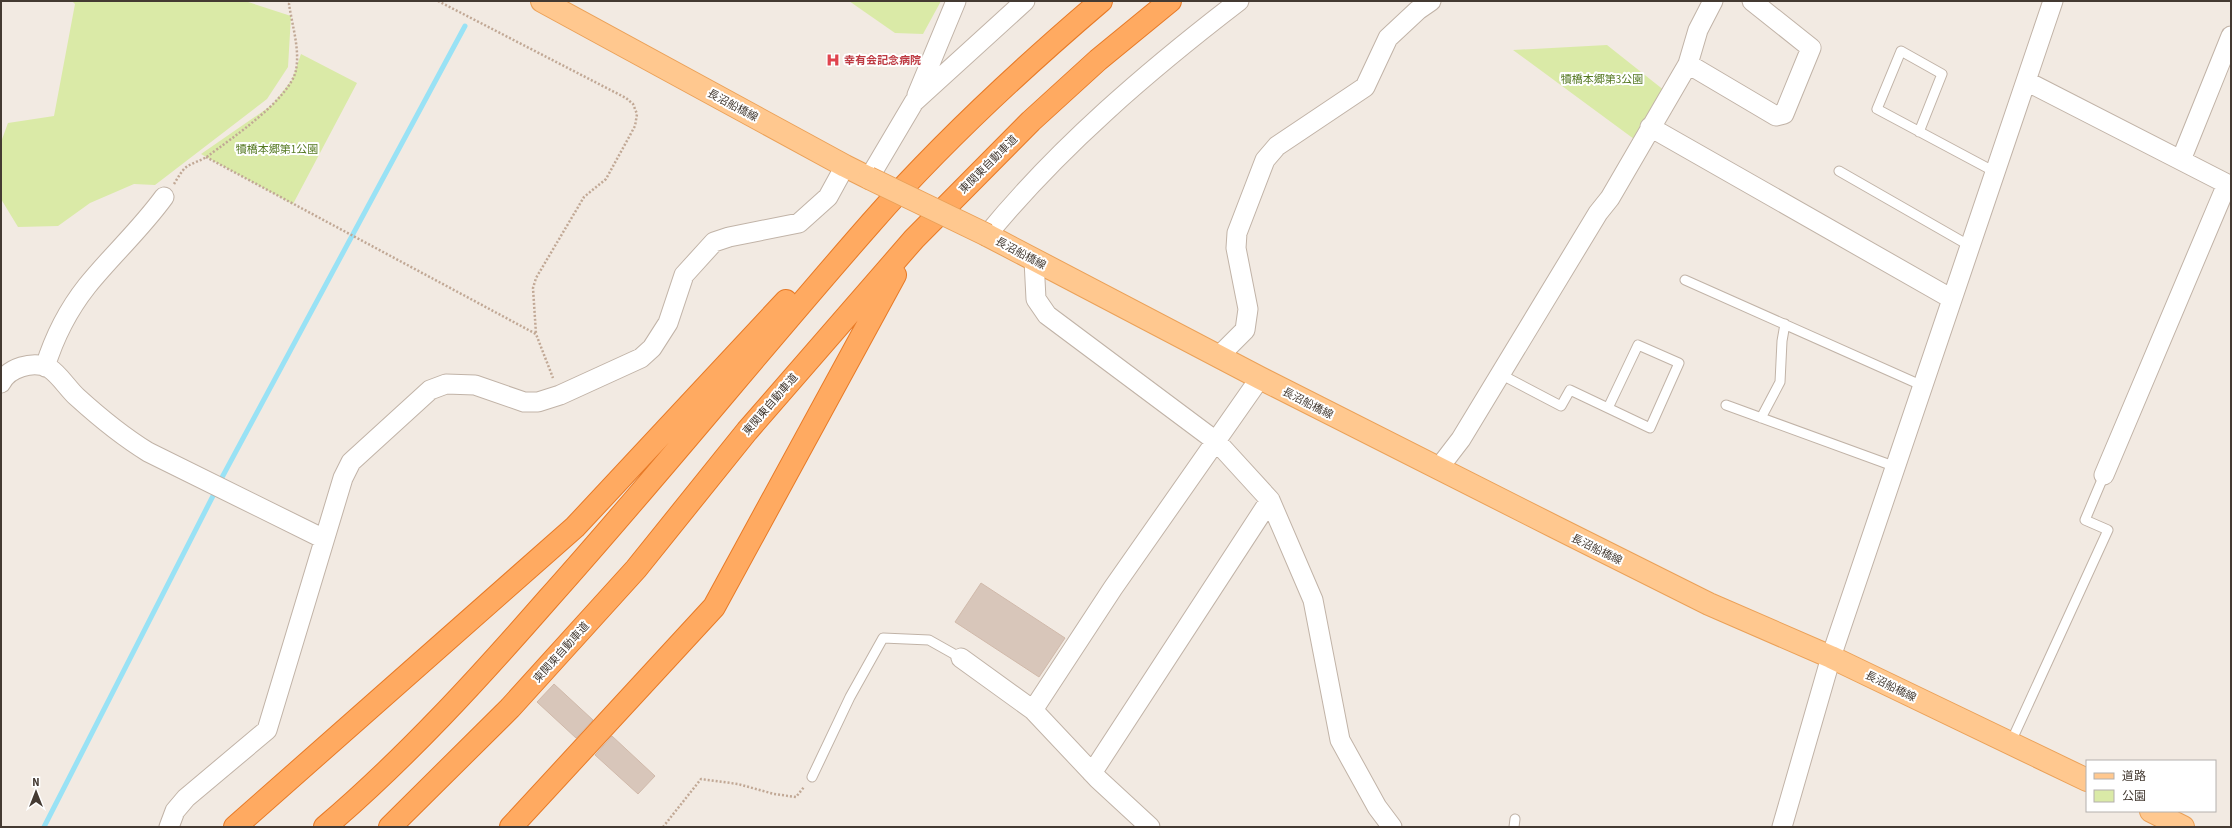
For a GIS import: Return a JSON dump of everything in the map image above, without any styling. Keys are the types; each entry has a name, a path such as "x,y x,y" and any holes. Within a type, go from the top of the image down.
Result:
{"highway":[{"path":"325,827 359,797 479,677 600,542 872,221 994,95 1101,1"},
{"name":"東関東自動車道","path":"390,827 510,708 636,568 747,432 914,239 1031,121 1098,60 1170,1"},
{"path":"235,827 575,528 812,273 872,221"},
{"path":"511,827 714,607 914,239"}],"main road":[{"name":"長沼船橋線","path":"542,1 845,166 987,235 1218,357 1438,468 1709,604 1831,658 2086,780"},
{"path":"2153,812 2183,827"}],"street":[{"path":"869,178 914,102 956,1"},
{"path":"914,102 1025,1"},
{"path":"987,235 1059,157 1109,110 1190,39 1239,1"},
{"path":"1218,357 1245,330 1248,309 1236,248 1237,233 1264,160 1277,146 1365,87 1388,38 1418,10 1432,1"},
{"path":"1438,468 1461,439 1598,213 1610,198 1688,64 1698,30 1713,1"},
{"path":"1688,64 1776,116 1784,114 1811,48 1752,1"},
{"path":"1782,827 1831,658 2053,1"},
{"path":"2181,160 2226,65 2231,36"},
{"path":"2026,81 2229,185 2104,475"},
{"path":"1650,127 1952,299"},
{"path":"169,827 175,811 186,798 267,730 343,478 351,462 430,390 446,384 475,385 524,402 538,402 560,395 641,358 652,348 668,323 684,275 714,242 729,236 799,222 828,198 845,166"},
{"path":"44,367 54,340 87,286 143,226 164,198"},
{"path":"1034,260 1036,300 1047,315 1217,442 1270,500 1313,600 1340,740 1377,807 1392,827"},
{"path":"2,376 20,367 37,365 49,368 77,396 124,437 148,452 324,540"},
{"path":"1033,710 1113,588 1217,442 1260,378"},
{"path":"1092,773 1270,500"},
{"path":"961,658 1033,710 1092,773 1150,827"}],"lane":[{"path":"1920,132 1942,74 1901,51 1877,109 1920,132 1995,172"},
{"path":"1839,171 1970,246"},
{"path":"1685,280 1923,386"},
{"path":"1761,418 1780,382 1782,341 1786,324"},
{"path":"1500,374 1561,406 1570,390 1650,428 1678,363 1638,344 1608,408"},
{"path":"1726,405 1896,467"},
{"path":"2010,744 2108,530 2085,520 2104,475"},
{"path":"812,777 850,697 883,638 929,640 961,658"}],"path":[{"path":"164,198 185,168 206,157 276,102 289,86 296,71 297,52 289,4 290,1"},
{"path":"438,1 626,98 633,104 637,114 636,126 606,179 584,197 536,278 533,288 536,334 560,395"},
{"path":"206,157 536,334"},
{"path":"663,827 701,779 738,784 774,794 796,797 812,777"}],"green space":[{"path":"72,1 245,1 291,16 288,67 267,99 155,185 134,184 90,203 58,226 18,227 1,199 1,142 8,123 54,116 75,4"},
{"path":"849,1 941,1 923,34 895,33"},
{"name":"犢橋本郷第3公園","path":"1607,45 1665,91 1634,139 1513,50"},
{"name":"犢橋本郷第1公園","path":"301,54 357,83 293,204 201,154 272,105 292,80"}],"building":[{"path":"981,583 1065,638 1039,677 955,622"},
{"path":"554,684 593,720 576,738 537,702"},
{"path":"612,736 655,776 638,794 595,755"}],"waterway":[{"path":"219,483 465,26"},
{"path":"44,827 216,490"}],"place":[{"name":"幸有会記念病院","path":"833,60"}]}
